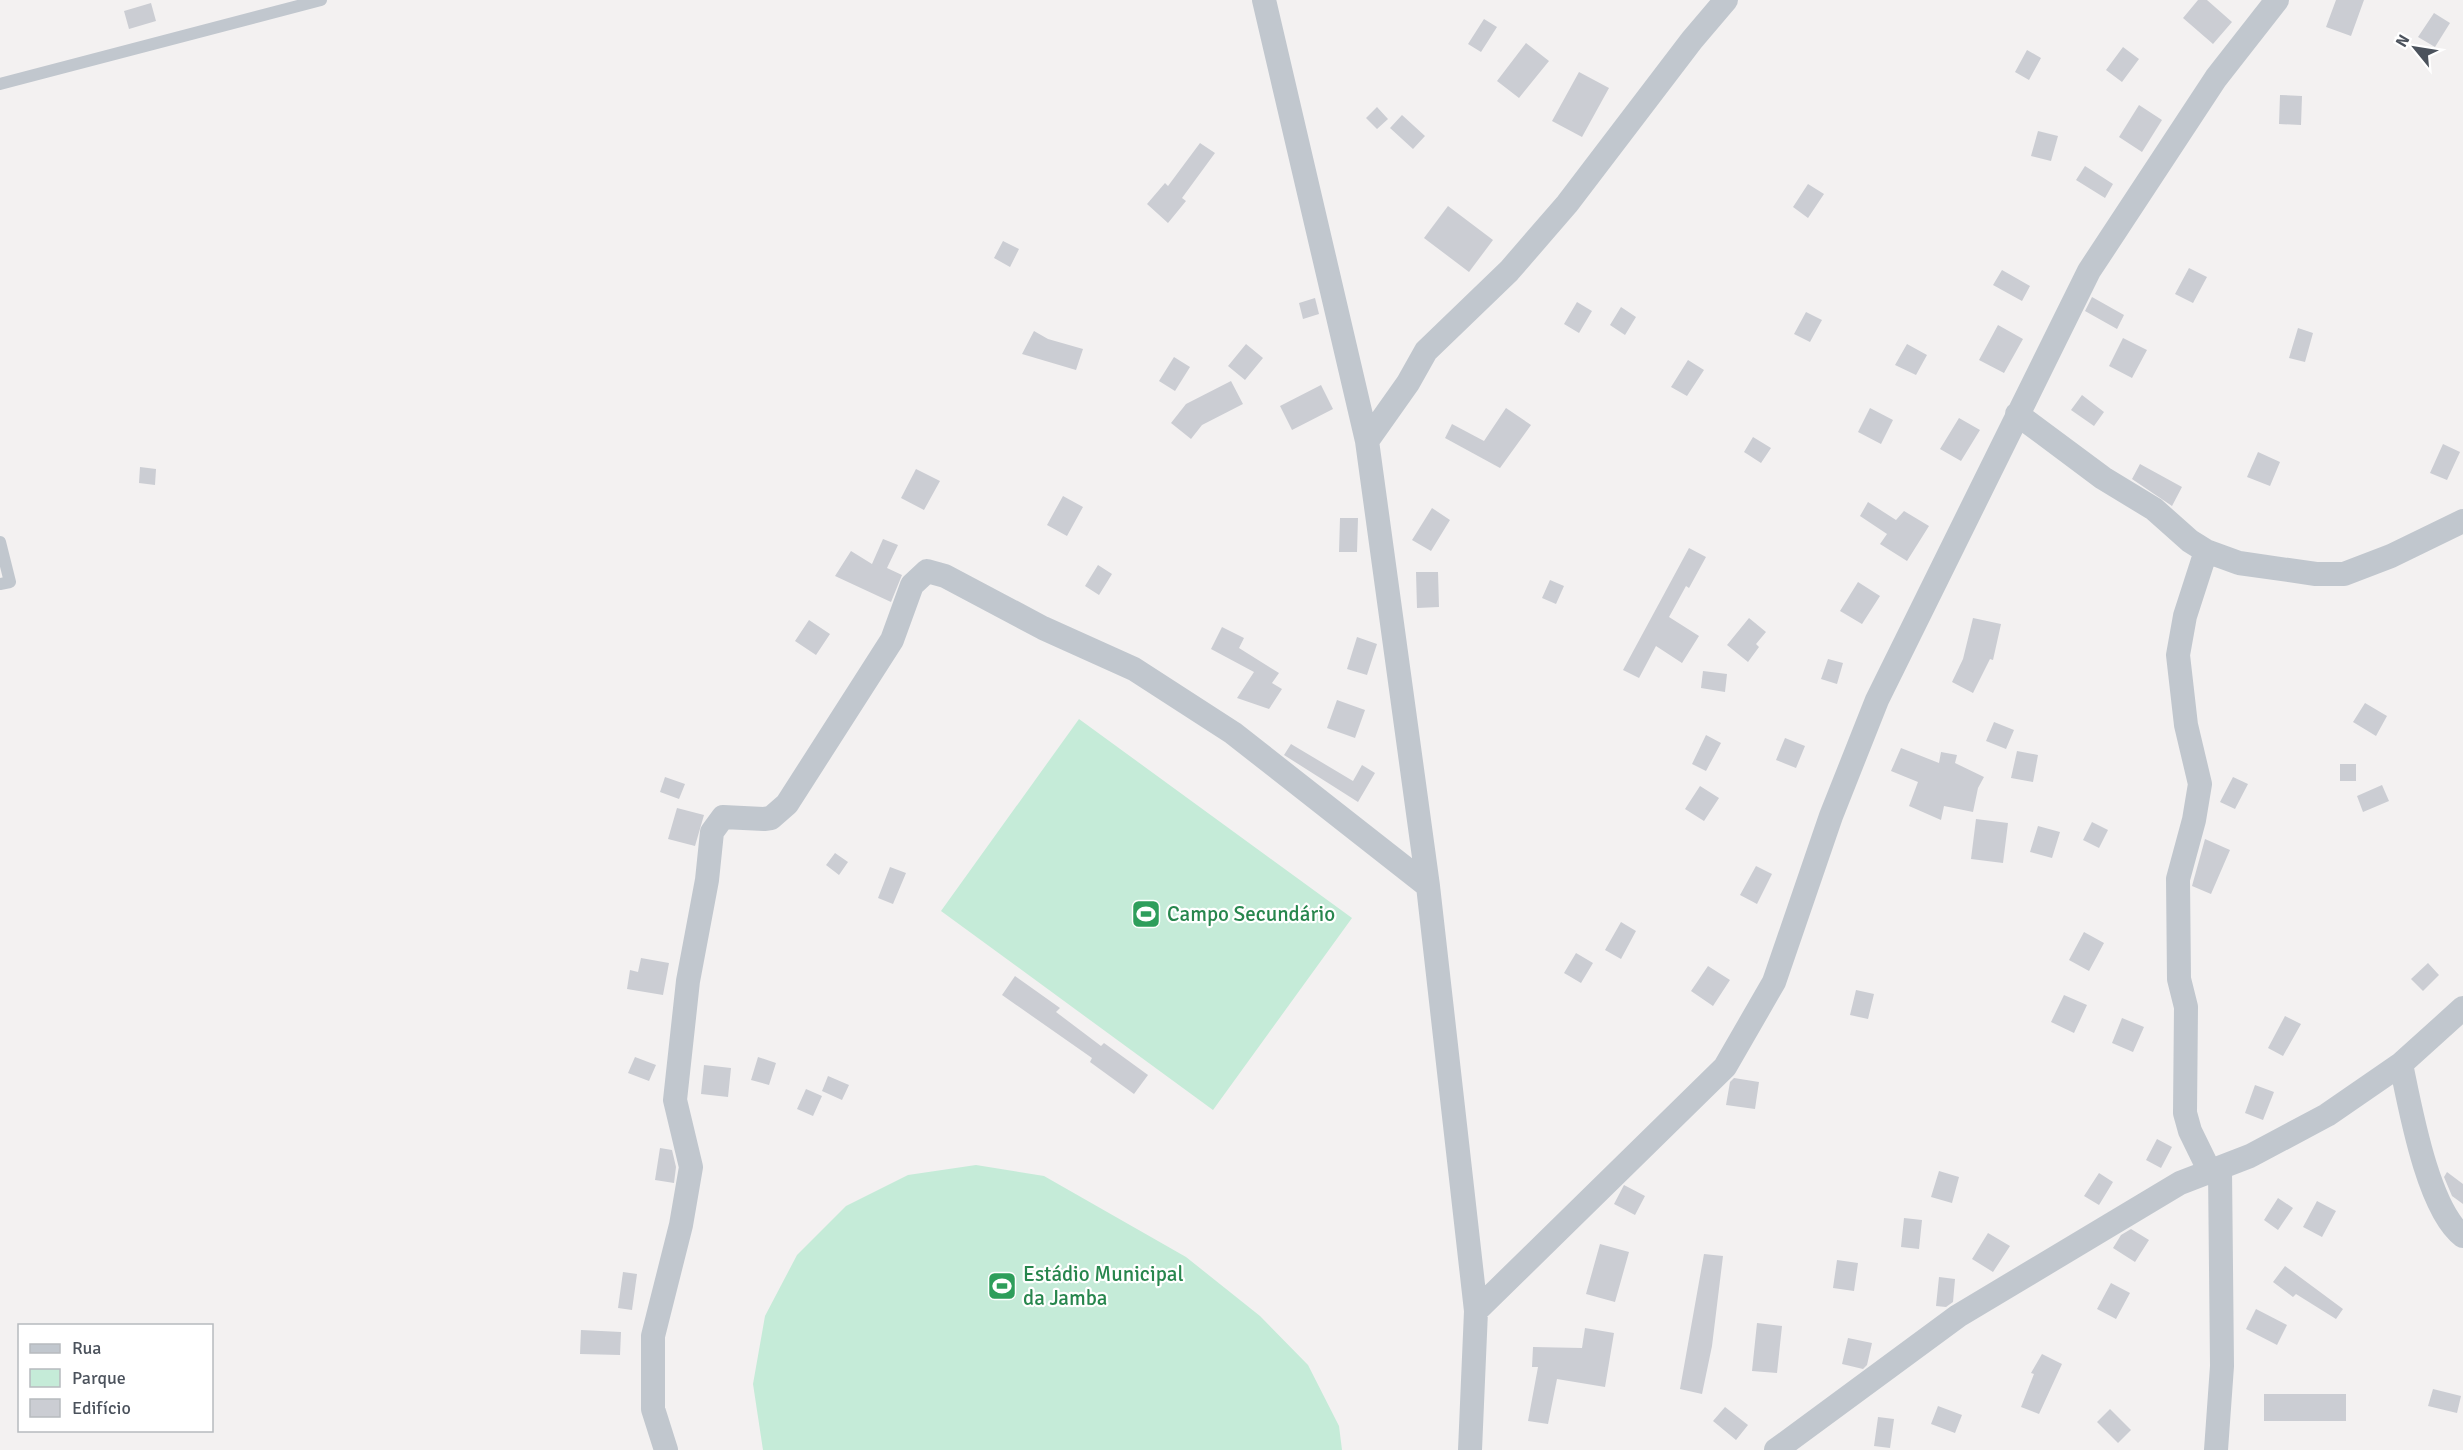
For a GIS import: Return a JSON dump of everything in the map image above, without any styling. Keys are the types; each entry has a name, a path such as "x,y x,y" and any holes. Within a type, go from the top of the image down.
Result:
{"street":[{"path":"1264,0 1367,441 1428,886 1476,1311 1470,1450"},
{"path":"1367,441 1408,383 1426,351 1509,271 1567,204 1692,39 1726,0"},
{"path":"1476,1311 1725,1067 1743,1038 1774,982 1831,816 1877,700 2089,271 2216,78 2277,0"},
{"path":"2018,414 2103,478 2154,509 2206,551 2239,563 2316,574 2344,574 2391,556 2463,520"},
{"path":"2206,551 2185,616 2178,656 2186,724 2200,784 2194,820 2178,879 2179,979 2186,1007 2185,1113 2190,1131 2216,1171 2222,1366 2216,1450"},
{"path":"666,1450 653,1409 653,1336 681,1225 691,1167 675,1100 688,981 707,880 712,832 723,817 771,818 787,804 892,640 912,585 920,575 933,571 945,576 1043,628 1134,669 1233,733 1428,886"},
{"path":"1776,1450 1958,1316 2180,1183 2216,1171 2327,1115 2401,1064 2463,1008"},
{"path":"2401,1064 2415,1131 2439,1202 2449,1224 2463,1236"}],"lane":[{"path":"0,84 321,0"},
{"path":"0,542 10,582 0,584"}],"green space":[{"name":"Campo Secundário","path":"1079,719 1352,918 1213,1110 941,911"},
{"name":"Estádio Municipal da Jamba","path":"976,1165 1044,1176 1186,1257 1260,1316 1308,1365 1339,1426 1342,1450 763,1450 753,1384 765,1316 797,1255 846,1206 908,1175"}],"building":[{"path":"2198,0 2207,0 2232,22 2213,44 2183,18"},
{"path":"2336,0 2364,0 2351,36 2326,27"},
{"path":"151,3 156,21 129,29 124,11"},
{"path":"2434,13 2450,23 2435,47 2418,37"},
{"path":"1484,19 1497,27 1481,52 1468,44"},
{"path":"1526,43 1549,61 1519,98 1497,81"},
{"path":"2123,47 2139,59 2122,82 2106,70"},
{"path":"2027,50 2041,58 2029,80 2015,72"},
{"path":"1579,72 1609,88 1582,137 1552,121"},
{"path":"2280,95 2302,96 2301,125 2279,124"},
{"path":"2139,105 2162,120 2142,152 2119,137"},
{"path":"1377,107 1388,119 1377,129 1366,118"},
{"path":"1402,115 1425,136 1413,149 1390,128"},
{"path":"2038,131 2058,136 2051,161 2031,156"},
{"path":"1200,143 1215,153 1182,198 1186,201 1168,223 1147,204 1165,183 1168,186"},
{"path":"2085,166 2113,184 2105,198 2076,180"},
{"path":"1808,184 1824,194 1808,218 1793,207"},
{"path":"1448,206 1493,240 1469,272 1424,238"},
{"path":"1003,241 1019,249 1010,267 994,258"},
{"path":"2189,268 2207,277 2193,303 2175,294"},
{"path":"2002,270 2030,286 2022,301 1993,285"},
{"path":"2092,297 2124,315 2117,329 2085,311"},
{"path":"1315,298 1319,314 1303,319 1299,303"},
{"path":"1577,302 1592,311 1579,333 1564,324"},
{"path":"1621,307 1636,317 1625,335 1610,325"},
{"path":"1806,312 1822,320 1810,342 1794,334"},
{"path":"1998,325 2023,339 2004,373 1979,360"},
{"path":"2298,328 2313,333 2305,362 2289,358"},
{"path":"1034,331 1048,339 1083,349 1076,370 1022,354"},
{"path":"2123,338 2147,350 2132,378 2109,366"},
{"path":"1246,344 1263,358 1245,380 1228,366"},
{"path":"1907,344 1927,355 1916,375 1895,365"},
{"path":"1174,357 1190,367 1175,391 1159,381"},
{"path":"1688,360 1704,370 1687,396 1671,387"},
{"path":"1231,381 1243,404 1202,425 1191,439 1171,423 1186,404"},
{"path":"1321,385 1333,409 1292,430 1280,406"},
{"path":"2082,395 2104,412 2094,426 2071,410"},
{"path":"1506,408 1531,425 1500,468 1445,438 1452,424 1484,441"},
{"path":"1870,408 1893,420 1881,444 1858,432"},
{"path":"1959,418 1980,430 1961,461 1940,449"},
{"path":"1753,437 1771,448 1761,463 1744,452"},
{"path":"2443,444 2460,452 2447,480 2430,473"},
{"path":"2258,452 2280,462 2270,486 2247,477"},
{"path":"2140,464 2182,487 2172,506 2132,479"},
{"path":"140,467 156,469 155,485 139,483"},
{"path":"916,469 940,481 924,510 901,498"},
{"path":"1063,496 1083,507 1067,536 1047,525"},
{"path":"1868,502 1896,520 1904,511 1929,526 1907,561 1880,544 1887,534 1860,516"},
{"path":"1432,508 1450,520 1431,551 1412,540"},
{"path":"1340,518 1358,518 1357,552 1339,552"},
{"path":"883,539 898,545 887,568 902,575 891,602 835,576 851,551 872,564"},
{"path":"1689,548 1706,557 1689,588 1686,586 1669,617 1699,636 1682,663 1656,646 1639,678 1623,670"},
{"path":"1098,565 1112,574 1099,595 1085,586"},
{"path":"1416,572 1438,572 1439,607 1417,608"},
{"path":"1550,580 1564,586 1556,604 1542,598"},
{"path":"1858,582 1880,596 1862,624 1840,611"},
{"path":"1749,618 1766,632 1756,644 1759,647 1748,662 1727,645"},
{"path":"1973,618 2001,624 1993,660 1990,659 1973,693 1952,682 1963,659"},
{"path":"809,620 830,634 816,655 795,641"},
{"path":"1222,627 1244,638 1239,648 1279,673 1272,683 1282,689 1269,709 1237,698 1254,672 1211,649"},
{"path":"1357,637 1377,644 1367,675 1347,669"},
{"path":"1828,659 1843,663 1837,684 1821,679"},
{"path":"1703,671 1727,674 1725,692 1701,688"},
{"path":"1337,700 1365,710 1355,738 1327,728"},
{"path":"2365,703 2387,716 2376,736 2353,722"},
{"path":"1994,722 2014,730 2006,749 1986,741"},
{"path":"1706,735 1721,743 1706,771 1692,764"},
{"path":"1785,738 1805,746 1796,768 1776,760"},
{"path":"1291,744 1353,781 1362,765 1375,773 1358,802 1284,755"},
{"path":"1901,748 1939,763 1941,752 1957,755 1955,763 1984,777 1978,788 1973,812 1944,806 1941,820 1909,806 1918,782 1891,771"},
{"path":"2017,751 2038,755 2033,782 2011,778"},
{"path":"2340,764 2356,764 2356,781 2340,781"},
{"path":"665,777 685,784 679,799 660,792"},
{"path":"2233,777 2248,784 2235,809 2220,802"},
{"path":"2382,785 2389,801 2363,812 2357,796"},
{"path":"1700,786 1719,798 1704,821 1685,809"},
{"path":"677,808 704,815 695,846 668,839"},
{"path":"1976,819 2008,823 2003,863 1971,859"},
{"path":"2092,822 2108,830 2099,848 2083,840"},
{"path":"2038,826 2060,832 2052,858 2030,852"},
{"path":"2205,839 2230,850 2211,894 2192,886"},
{"path":"835,853 848,862 839,875 826,865"},
{"path":"1756,866 1772,874 1757,904 1740,895"},
{"path":"890,867 906,873 893,904 878,898"},
{"path":"1621,922 1636,931 1621,959 1605,950"},
{"path":"2084,932 2104,943 2089,971 2069,960"},
{"path":"1576,953 1593,963 1581,983 1564,973"},
{"path":"641,958 669,963 663,995 627,989 630,970 638,972"},
{"path":"2428,963 2439,975 2423,991 2411,979"},
{"path":"1708,966 1730,980 1713,1006 1691,991"},
{"path":"1015,976 1060,1008 1056,1012 1101,1046 1104,1043 1148,1075 1134,1094 1090,1062 1092,1058 1002,995"},
{"path":"1856,990 1874,994 1868,1019 1850,1015"},
{"path":"2064,995 2087,1005 2074,1033 2051,1022"},
{"path":"2285,1016 2301,1024 2283,1056 2268,1048"},
{"path":"2122,1018 2144,1027 2133,1052 2112,1043"},
{"path":"635,1057 656,1065 649,1081 628,1073"},
{"path":"758,1057 776,1063 769,1085 751,1080"},
{"path":"704,1065 731,1068 728,1097 701,1094"},
{"path":"828,1076 849,1085 842,1100 822,1091"},
{"path":"1734,1078 1759,1082 1755,1109 1726,1105 1730,1082"},
{"path":"2255,1085 2274,1092 2263,1120 2245,1113"},
{"path":"806,1089 822,1096 813,1116 797,1109"},
{"path":"2157,1139 2172,1147 2161,1168 2146,1160"},
{"path":"660,1148 672,1150 676,1167 674,1183 655,1180"},
{"path":"1939,1171 1959,1177 1952,1203 1931,1197"},
{"path":"2447,1172 2463,1184 2463,1204 2452,1196 2444,1177"},
{"path":"2099,1173 2113,1182 2099,1205 2084,1196"},
{"path":"1624,1185 1645,1196 1635,1215 1614,1204"},
{"path":"2278,1198 2293,1208 2278,1230 2264,1220"},
{"path":"2317,1201 2336,1211 2322,1237 2303,1227"},
{"path":"1904,1218 1922,1220 1919,1249 1901,1247"},
{"path":"2131,1229 2149,1240 2135,1262 2113,1248 2121,1235"},
{"path":"1988,1233 2010,1246 1993,1272 1972,1259"},
{"path":"1600,1244 1629,1252 1615,1302 1586,1294"},
{"path":"1704,1254 1723,1256 1712,1346 1702,1394 1680,1389"},
{"path":"1837,1260 1858,1263 1854,1291 1833,1288"},
{"path":"2285,1266 2343,1309 2336,1319 2296,1294 2293,1297 2273,1282"},
{"path":"623,1272 637,1274 632,1310 618,1308"},
{"path":"1939,1277 1955,1279 1953,1302 1946,1307 1936,1306"},
{"path":"2111,1283 2130,1293 2116,1319 2097,1309"},
{"path":"2256,1309 2287,1325 2277,1345 2246,1329"},
{"path":"1757,1323 1782,1326 1777,1373 1752,1371"},
{"path":"1585,1328 1614,1333 1605,1387 1557,1379 1548,1424 1528,1421 1538,1367 1532,1367 1533,1347 1582,1348"},
{"path":"581,1330 621,1332 620,1355 580,1354"},
{"path":"1848,1338 1872,1343 1867,1365 1863,1369 1842,1364"},
{"path":"2042,1354 2062,1364 2039,1414 2021,1407 2034,1374 2031,1373"},
{"path":"2433,1389 2461,1396 2457,1413 2428,1406"},
{"path":"2264,1394 2346,1394 2346,1421 2264,1421"},
{"path":"1938,1406 1962,1415 1955,1433 1931,1424"},
{"path":"1725,1407 1748,1425 1736,1440 1713,1421"},
{"path":"2110,1409 2131,1430 2118,1443 2097,1422"},
{"path":"1878,1417 1894,1419 1890,1448 1874,1446"}],"place":[{"name":"Campo Secundário","path":"1146,914"},
{"name":"Estádio Municipal da Jamba","path":"1002,1286"}]}
